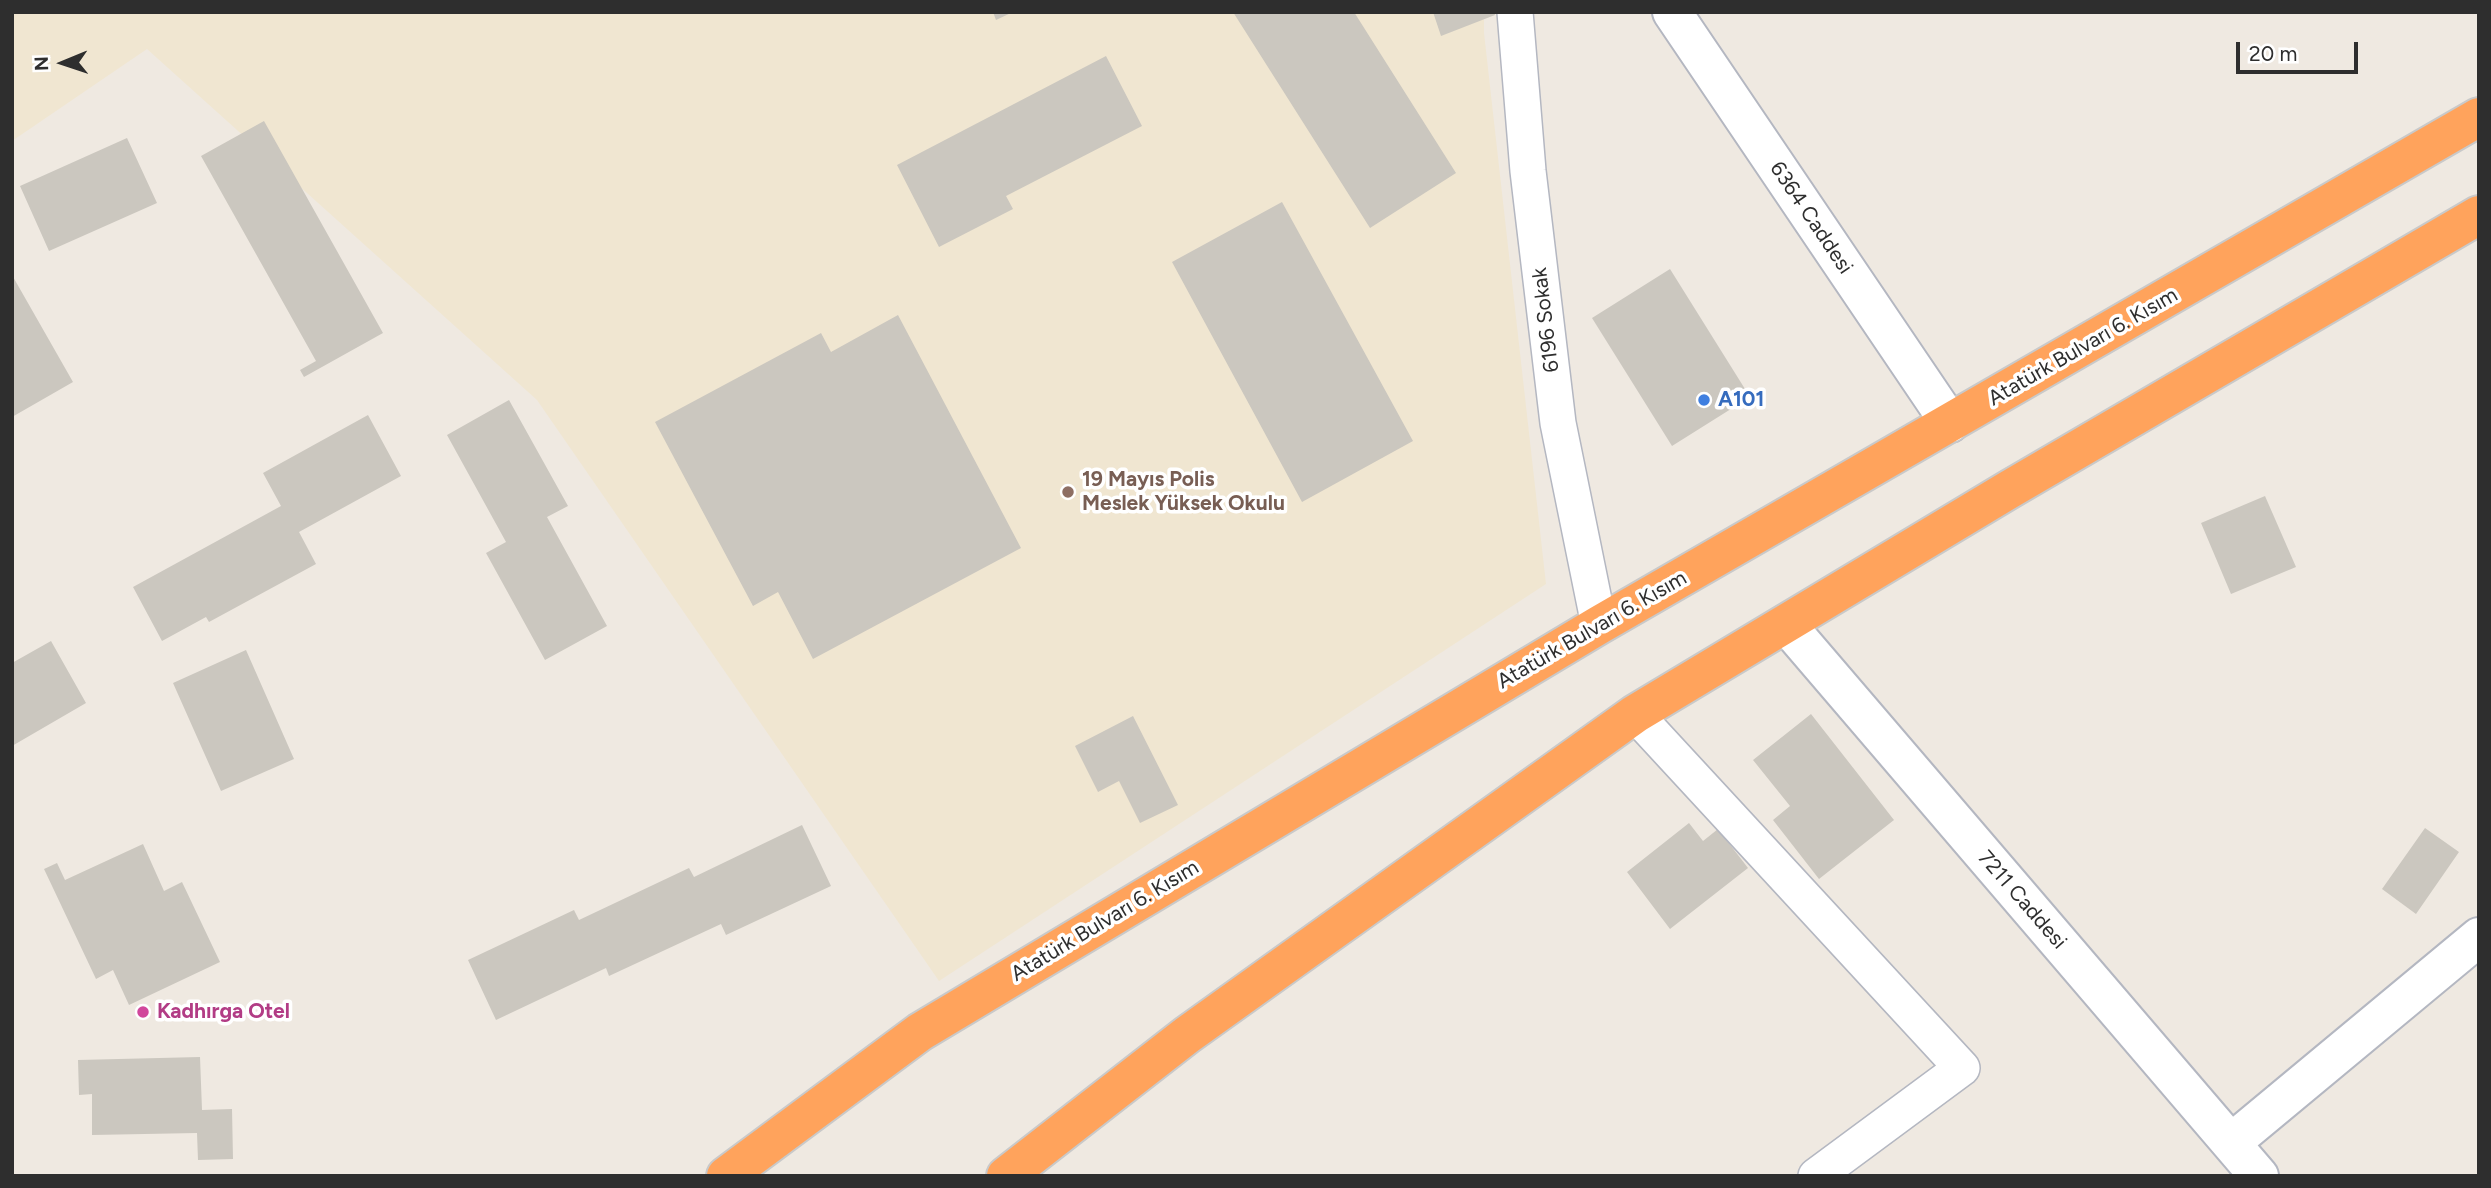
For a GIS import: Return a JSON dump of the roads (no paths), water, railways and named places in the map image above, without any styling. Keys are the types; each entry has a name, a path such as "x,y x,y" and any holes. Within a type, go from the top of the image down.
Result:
{"highway":[{"name":"Atatürk Bulvarı 6. Kısım","path":"726,1176 920,1032 1600,625 2479,117"},
{"path":"1006,1176 1187,1035 1635,714 2022,482 2479,215"}],"street":[{"name":"6196 Sokak","path":"1515,12 1528,171 1558,423 1600,625"},
{"name":"6364 Caddesi","path":"1672,12 1950,423"},
{"name":"7211 Caddesi","path":"1786,624 2259,1176"},
{"path":"1635,714 1962,1068 1816,1176"},
{"path":"2231,1143 2479,937"}],"place":[{"name":"A101","path":"1704,400"},
{"name":"19 Mayıs Polis Meslek Yüksek Okulu","path":"1068,492"},
{"name":"Kadhırga Otel","path":"143,1012"}]}
